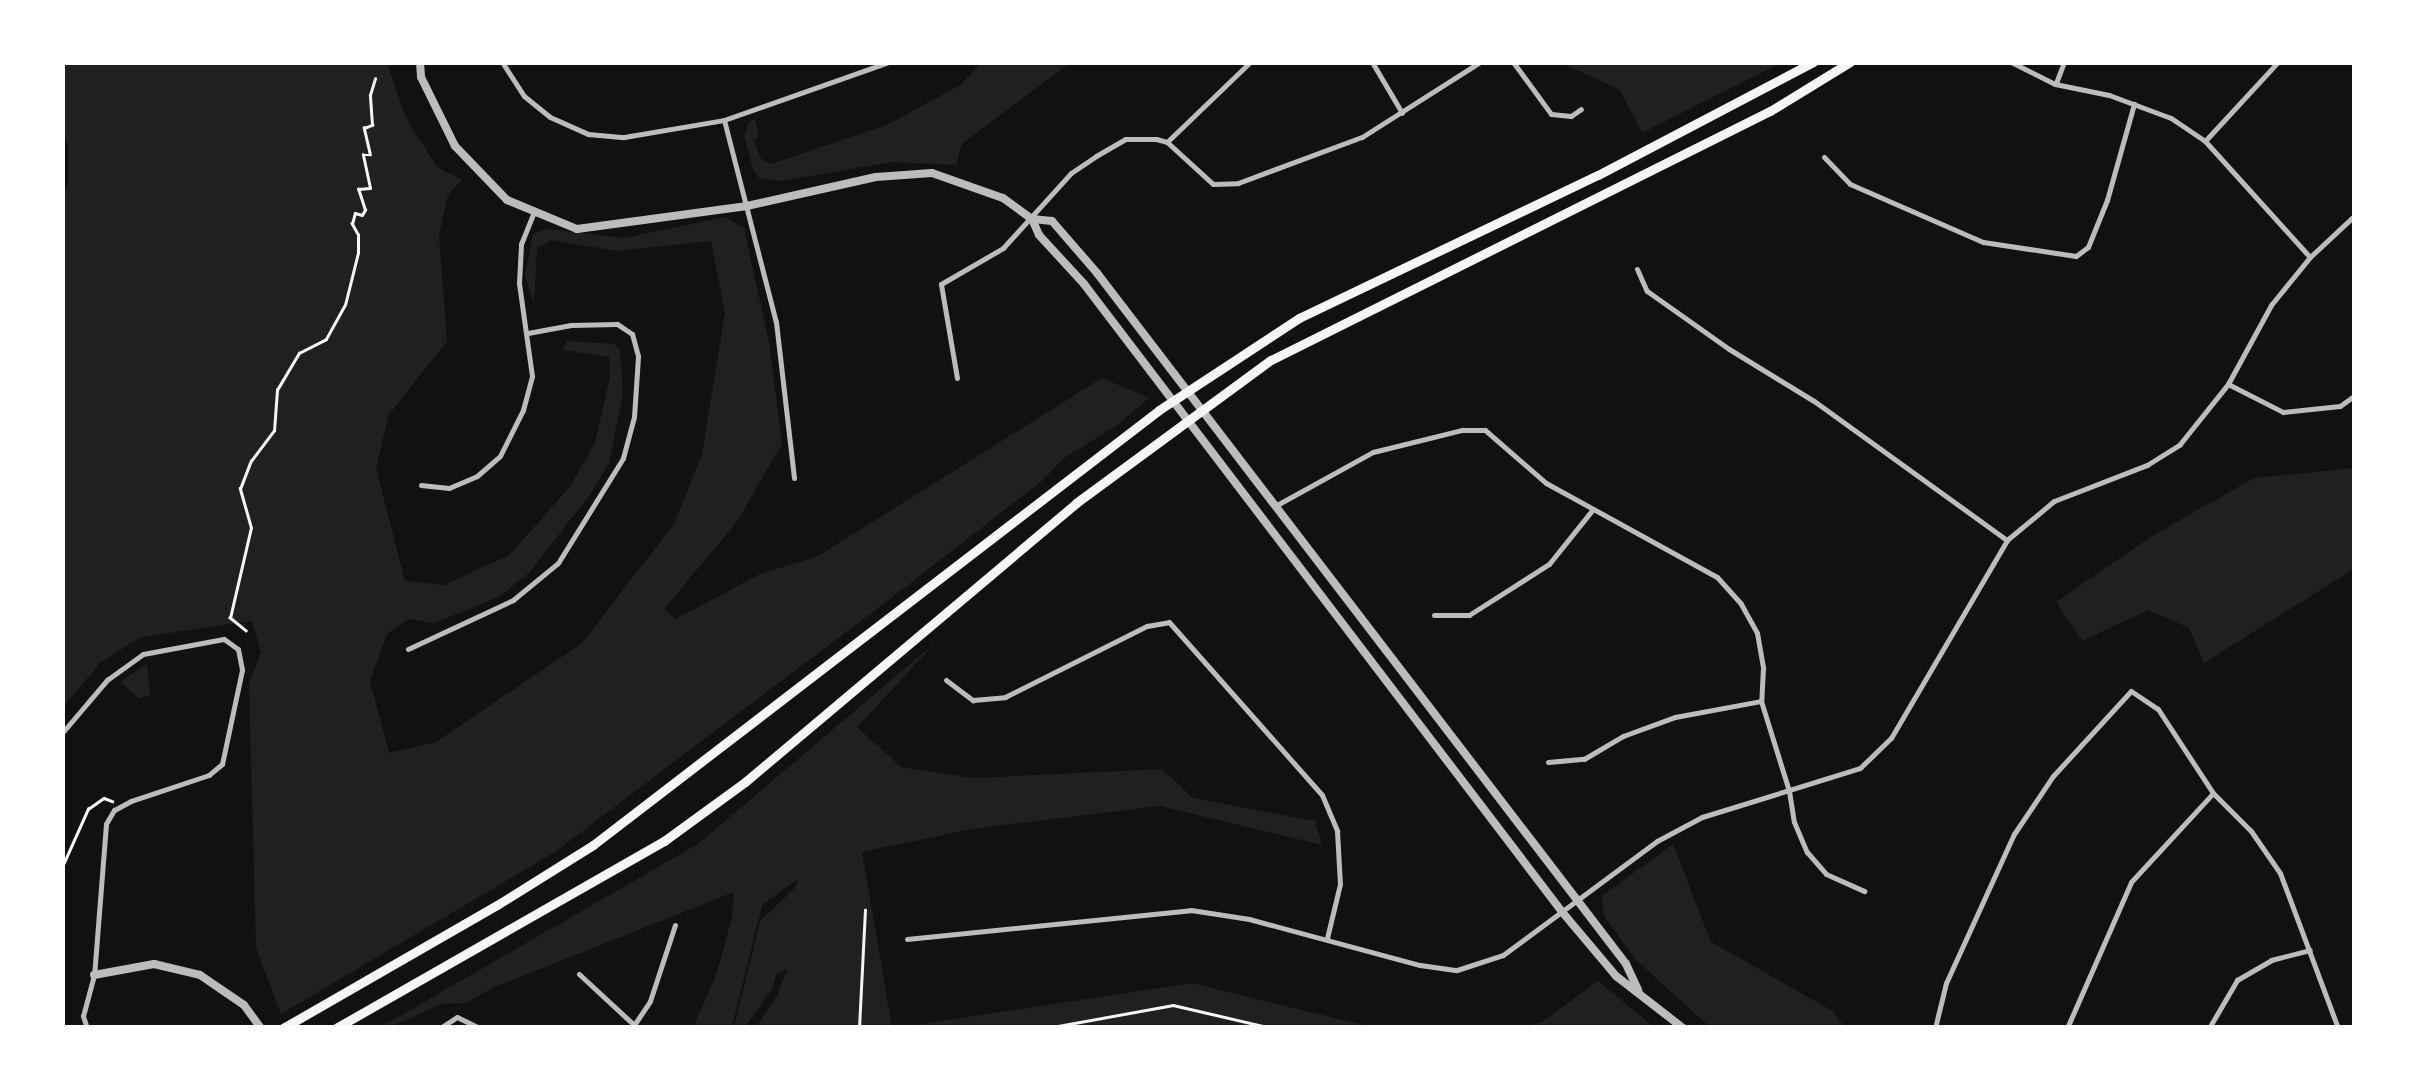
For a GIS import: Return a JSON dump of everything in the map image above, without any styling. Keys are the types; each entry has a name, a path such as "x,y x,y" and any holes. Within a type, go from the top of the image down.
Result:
{"main road":[{"path":"283,1028 497,906 592,845 1172,400 1300,318 1598,174 1813,62"},
{"path":"336,1028 664,842 744,782 1076,502 1200,408 1284,353 1770,111 1850,62"}],"street":[{"path":"420,62 421,77 455,146 507,200 577,229 747,206 876,177 932,173 1003,198 1032,219 1052,221 1626,964 1638,990"},
{"path":"502,62 524,96 550,117 588,134 624,137 724,120 889,62"},
{"path":"1166,142 1250,62"},
{"path":"1372,62 1402,113"},
{"path":"957,378 942,284 1003,248 1072,173 1125,139 1166,142 1213,184 1238,184 1362,137 1480,62"},
{"path":"1513,62 1551,114 1571,116 1581,109"},
{"path":"2011,62 2055,84 2134,104 2171,118 2205,141 2310,257"},
{"path":"2055,84 2064,62"},
{"path":"2205,141 2278,62"},
{"path":"1824,158 1850,184 1984,242 2076,256 2088,247 2107,200 2134,104"},
{"path":"724,120 776,322 794,478"},
{"path":"421,485 449,488 478,476 500,456 523,410 532,376 518,283 521,244 534,211"},
{"path":"907,939 1190,910 1250,919 1457,970 1503,955 1657,841 1702,816 1860,768 1891,738 2007,540 2054,501 2147,465 2180,444 2228,384 2271,306 2310,257 2354,216"},
{"path":"1032,219 1039,235 1084,284 1563,913 1616,976 1683,1028"},
{"path":"1637,270 1647,291 1729,350 1814,400 2007,540"},
{"path":"408,649 512,600 558,563 624,458 634,418 638,356 632,334 617,324 572,325 528,333"},
{"path":"2228,384 2283,412 2340,406 2354,396"},
{"path":"1275,506 1372,452 1462,430 1485,430 1546,483 1716,576 1757,633 1763,668 1761,701 1789,791 1794,822 1807,852 1826,874 1864,891"},
{"path":"1434,616 1469,615 1549,564 1593,509"},
{"path":"946,680 973,700 1005,698 1147,626 1169,622 1322,795 1338,831 1340,884 1326,940"},
{"path":"62,733 107,680 143,654 224,640 238,649 242,670 222,764 208,774 117,809 106,824 94,976 84,1016 87,1028"},
{"path":"1936,1028 1946,983 2014,834 2053,776 2131,691 2158,709 2213,794 2251,832 2280,873 2338,1028"},
{"path":"1548,762 1584,759 1622,736 1675,717 1761,701"},
{"path":"2067,1028 2131,882 2213,794"},
{"path":"580,974 633,1026 650,1001 675,925"},
{"path":"2208,1028 2237,980 2271,960 2310,950"},
{"path":"94,976 154,964 200,975 244,1005 261,1028"},
{"path":"440,1028 457,1017 480,1028"}],"path":[{"path":"246,630 230,618 251,528 240,489 251,461 274,431 277,390 300,353 326,339 345,306 358,253 358,235 352,224 355,212 362,215 365,210 358,189 370,188 364,128 372,125 370,94 376,78"},
{"path":"62,867 91,805 110,797 117,809"},
{"path":"860,1028 865,910"},
{"path":"1047,1028 1173,1005 1272,1028"}],"shaded area":[{"path":"63,63 387,63 406,118 437,167 462,180 448,195 439,235 447,341 388,416 376,468 405,581 444,585 509,555 569,488 595,443 610,376 609,357 563,350 567,341 614,344 620,350 623,394 609,463 591,493 529,573 501,595 475,607 434,623 409,619 387,634 370,681 389,753 436,742 582,643 674,524 702,454 725,313 711,241 617,251 550,240 537,249 534,303 525,276 533,234 546,229 624,238 725,217 744,228 769,342 782,444 736,523 664,609 676,619 760,574 818,556 1102,378 1149,398 1116,426 1064,458 1043,480 899,592 555,852 281,1014 256,948 249,683 261,652 252,621 141,637 101,662 63,707 62,191 68,187 68,146 63,128"},
{"path":"981,63 1070,63 962,144 956,165 892,162 781,181 759,178 753,169 744,136 749,122 755,119 759,136 754,141 761,159 771,164 889,124 960,85"},
{"path":"1562,63 1781,63 1642,133 1620,90"},
{"path":"2354,468 2354,569 2204,663 2189,628 2148,610 2082,641 2056,602 2152,536 2254,478"},
{"path":"936,642 857,727 901,767 974,778 1162,769 1193,798 1315,821 1322,845 1160,806 972,829 862,852 892,1027 756,1027 777,996 787,969 777,973 772,989 745,1027 734,1027 760,921 795,888 799,878 762,905 732,1027 693,1027 716,975 732,918 734,892 497,986 465,1003 441,1004 391,1027 379,1028 698,844"},
{"path":"147,664 150,696 139,698 120,682"},
{"path":"1673,844 1711,942 1831,1010 1845,1027 1710,1027 1635,959 1604,916 1602,896"},
{"path":"1598,981 1654,1027 1519,1027 1542,1022"},
{"path":"1192,983 1371,1027 895,1028"}]}
